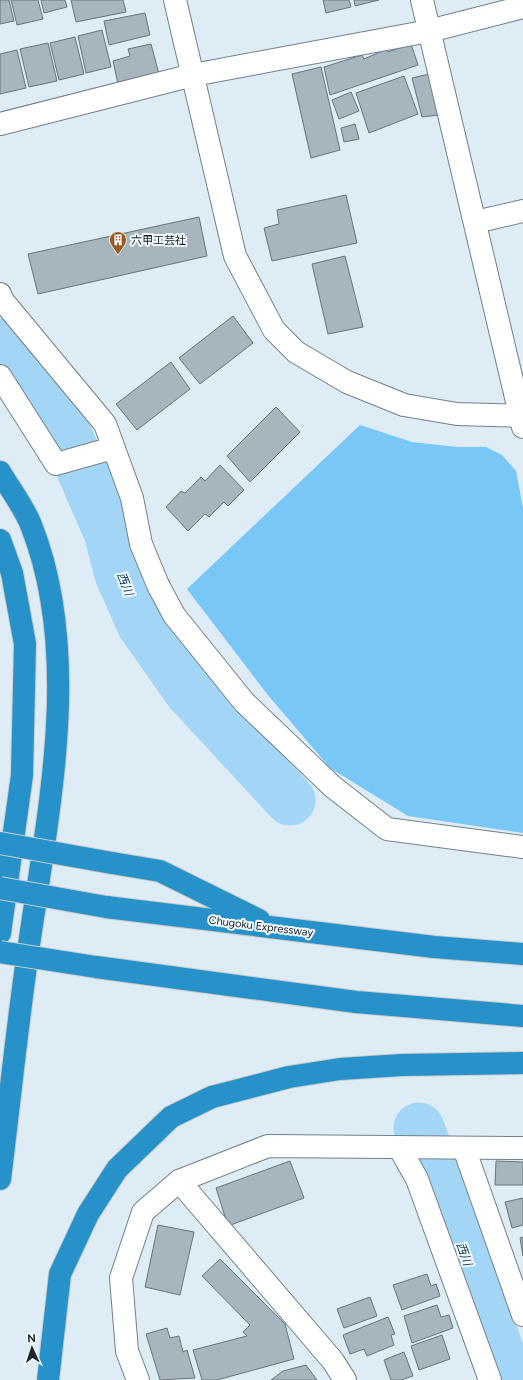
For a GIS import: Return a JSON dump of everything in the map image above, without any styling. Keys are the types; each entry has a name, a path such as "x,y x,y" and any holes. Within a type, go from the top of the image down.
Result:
{"highway":[{"path":"0,472 31,524 46,573 56,631 58,701 52,785 22,995 0,1179"},
{"path":"0,540 12,573 25,644 22,775 0,933"},
{"path":"0,842 160,871 275,928"},
{"name":"Chugoku Expressway","path":"0,888 106,907 434,947 523,954"},
{"path":"0,952 96,967 356,1002 523,1016"},
{"path":"48,1380 60,1274 88,1214 117,1169 171,1116 212,1097 289,1077 340,1069 402,1065 523,1063"}],"street":[{"path":"175,0 235,256 274,330 296,352 347,382 404,405 457,414 522,420 422,0"},
{"path":"0,124 193,75 429,31 523,7"},
{"path":"475,222 523,211"},
{"path":"0,294 3,301 104,424 107,449 132,498 141,544 158,585 174,615 244,702 334,787 387,829 523,847"},
{"path":"0,376 56,464 107,449"},
{"path":"138,1380 127,1352 121,1278 143,1212 179,1181 268,1146 523,1148"},
{"path":"404,1147 417,1178 490,1380"},
{"path":"456,1147 523,1315"},
{"path":"179,1181 333,1361 345,1380"}],"shaded area":[{"path":"360,425 412,442 457,447 486,447 502,455 516,471 523,508 523,833 408,816 330,768 267,694 187,589"}],"building":[{"path":"0,0 9,0 14,21 0,24"},
{"path":"11,0 38,0 43,19 17,25"},
{"path":"41,0 65,0 67,7 44,13"},
{"path":"71,0 123,0 126,12 76,22"},
{"path":"323,0 349,0 351,7 326,13"},
{"path":"354,0 379,0 355,6"},
{"path":"145,13 150,35 109,45 104,21"},
{"path":"102,30 111,67 86,73 78,36"},
{"path":"75,37 84,74 59,80 50,43"},
{"path":"48,43 57,81 29,87 20,49"},
{"path":"151,44 159,74 118,84 113,61 130,56 128,49"},
{"path":"411,44 418,65 330,95 324,67 362,55 364,59 387,49 388,52"},
{"path":"17,50 26,88 0,94 0,54"},
{"path":"321,67 340,150 311,158 292,74"},
{"path":"429,74 439,115 422,117 412,78"},
{"path":"404,76 418,114 369,133 356,93"},
{"path":"351,92 359,111 339,119 332,100"},
{"path":"355,124 359,139 344,142 341,128"},
{"path":"346,195 357,243 272,261 264,228 279,224 277,210"},
{"name":"六甲工芸社","path":"199,217 207,256 38,294 28,254"},
{"path":"345,256 363,327 328,334 312,264"},
{"path":"233,316 253,343 200,384 179,358"},
{"path":"171,362 190,389 137,430 116,404"},
{"path":"276,407 300,432 250,482 227,456"},
{"path":"220,465 244,490 228,506 224,502 209,517 205,514 188,531 166,507 181,491 185,493 201,477 205,481"},
{"path":"290,1161 304,1198 228,1226 216,1188"},
{"path":"496,1161 523,1162 523,1185 495,1185"},
{"path":"523,1198 523,1225 512,1228 505,1202"},
{"path":"158,1225 194,1232 180,1295 145,1287"},
{"path":"523,1237 523,1256 520,1238"},
{"path":"220,1259 285,1324 294,1359 217,1380 202,1380 193,1350 247,1336 243,1332 250,1325 202,1276"},
{"path":"427,1274 431,1286 436,1284 440,1296 402,1310 393,1285"},
{"path":"370,1297 377,1316 344,1328 337,1309"},
{"path":"437,1305 441,1317 449,1315 453,1328 412,1343 404,1316"},
{"path":"388,1317 395,1334 391,1335 394,1345 367,1356 364,1349 350,1354 343,1335"},
{"path":"167,1328 170,1338 179,1336 183,1352 187,1350 195,1378 160,1380 146,1334"},
{"path":"442,1335 450,1359 419,1370 411,1346"},
{"path":"404,1352 413,1376 401,1380 391,1380 384,1360"},
{"path":"306,1365 317,1380 271,1380 283,1371"}],"waterway":[{"name":"西川","path":"0,344 28,375 64,429 109,532 120,574 142,624 190,692 290,800"},
{"name":"西川","path":"419,1128 509,1380"}],"place":[{"name":"六甲工芸社","path":"118,255"}]}
